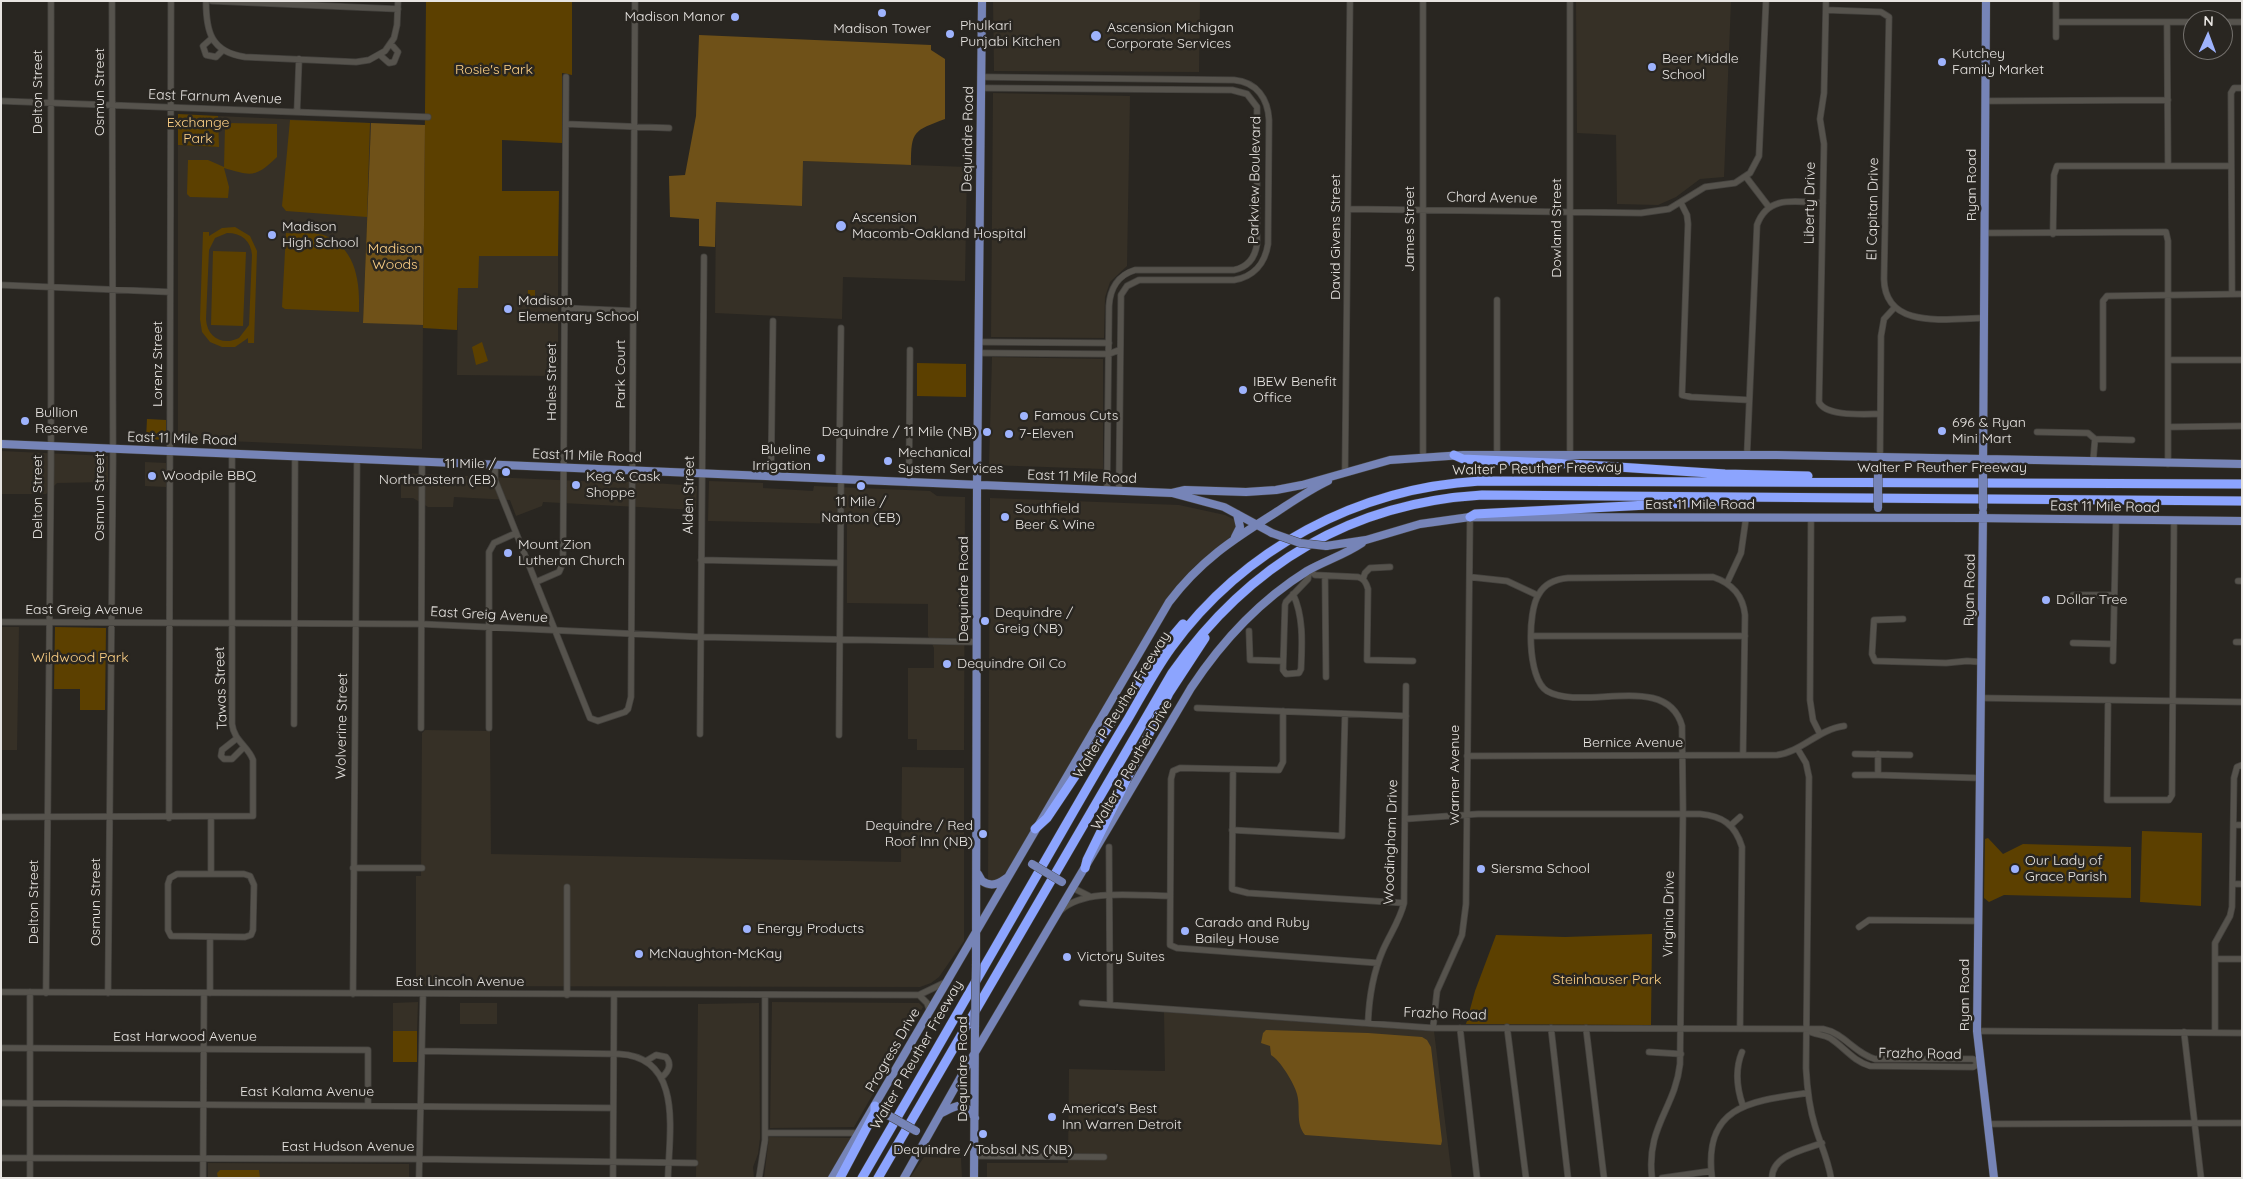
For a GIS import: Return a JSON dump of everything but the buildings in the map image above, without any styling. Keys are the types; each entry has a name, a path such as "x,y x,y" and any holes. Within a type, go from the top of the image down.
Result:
{"highway":[{"path":"1454,456 1463,459 1725,474 1836,477 1868,482"},
{"name":"Walter P Reuther Freeway","path":"862,1178 1155,672 1171,648 1202,610 1228,584 1257,561 1305,530 1363,504 1411,490 1480,481 2242,484"},
{"name":"Walter P Reuther Freeway","path":"878,1178 1172,673 1206,627 1232,601 1268,570 1311,542 1359,520 1420,502 1458,497 1499,495 2242,501"},
{"path":"1470,517 1475,514 1808,497"},
{"path":"1085,868 1087,860 1169,693 1194,653 1232,601"},
{"path":"1036,829 1047,818 1083,760 1155,657 1184,623 1202,610"},
{"path":"840,1178 874,1112 875,1106"}],"main road":[{"name":"Dequindre Road","path":"974,1178 977,486 982,1"},
{"name":"Ryan Road","path":"1986,1 1984,472 1977,1031 1994,1178"},
{"name":"East 11 Mile Road","path":"1,444 1172,493 1208,502 1237,514 1272,533 1300,543 1326,546 1366,540 1420,524 1470,517 1983,518 2242,521"},
{"name":"East 11 Mile Road","path":"1172,493 1185,490 1246,492 1276,490 1302,485 1390,460 1423,456 1746,455 2242,464"},
{"path":"1879,458 1878,508 1880,513 1887,518"},
{"path":"976,934 1169,602 1197,568 1234,538 1345,472"},
{"path":"1234,538 1240,527 1237,514"},
{"path":"1271,515 1269,524 1272,533"},
{"name":"Walter P Reuther Drive","path":"904,1178 939,1114 1210,659 1237,628 1262,604 1309,570 1366,540"},
{"path":"1020,858 1073,888"},
{"path":"976,867 980,879 987,884 997,884 1009,876"},
{"name":"Progress Drive","path":"832,1178 976,934"},
{"path":"883,1093 881,1106 886,1114 927,1138"},
{"path":"939,1114 955,1106 963,1106 968,1108 975,1118"}],"street":[{"name":"Delton Street","path":"46,993 51,446 51,1"},
{"name":"Osmun Street","path":"108,993 113,449 112,1"},
{"name":"Lorenz Street","path":"169,818 171,1"},
{"path":"206,1 207,26 212,38 223,50 231,55 362,62 380,55 391,44 397,30 398,1"},
{"path":"212,1 398,9"},
{"name":"Park Court","path":"554,630 588,714 593,721 602,720 628,708 631,697 636,1"},
{"name":"David Givens Street","path":"1345,472 1350,1"},
{"name":"James Street","path":"1423,1 1423,456"},
{"name":"Dowland Street","path":"1570,1 1570,455"},
{"path":"1766,1 1759,156 1753,170 1746,177 1769,207"},
{"name":"Liberty Drive","path":"1826,1 1824,92 1820,119 1824,144 1820,405 1826,410 1880,414"},
{"path":"2056,1 2056,37"},
{"name":"El Capitan Drive","path":"1826,10 1880,12 1889,17 1884,279 1886,294 1895,307"},
{"path":"2056,22 2183,22"},
{"path":"2168,22 2168,165"},
{"path":"212,38 203,46 206,55 216,57 223,50"},
{"path":"380,55 389,63 396,60 398,52 391,44"},
{"path":"297,112 299,59"},
{"name":"Hales Street","path":"536,582 559,572 562,566 566,77"},
{"name":"Parkview Boulevard","path":"982,77 1245,82 1257,89 1266,100 1269,120 1268,233 1265,256 1256,270 1239,279 1142,279 1130,283 1121,296 1119,309 1118,491"},
{"path":"1085,78 1085,89"},
{"path":"1165,79 1165,89"},
{"name":"Parkview Boulevard","path":"981,88 1165,89 1242,92 1255,101 1259,120 1258,233 1257,248 1247,265 1234,270 1140,269 1123,276 1111,291 1108,354 1107,490"},
{"path":"2232,294 2232,90 2242,88"},
{"path":"1985,101 2168,100"},
{"name":"East Farnum Avenue","path":"1,101 428,117"},
{"path":"1259,120 1269,120"},
{"path":"566,124 669,128"},
{"path":"2053,234 2054,176 2057,166 2232,166"},
{"path":"1258,177 1268,177"},
{"name":"Chard Avenue","path":"1349,209 1642,213 1669,209 1706,186 1735,183 1746,177"},
{"path":"1258,194 1263,207 1268,209"},
{"path":"1746,455 1757,228 1763,214 1769,207 1786,201 1823,203"},
{"path":"1681,202 1687,215 1688,224 1682,395 1749,400"},
{"path":"1258,233 1262,230 1268,233"},
{"path":"1984,234 2166,232 2168,241 2169,294 2168,464"},
{"name":"Alden Street","path":"700,734 704,257"},
{"path":"1161,279 1162,269"},
{"path":"1218,270 1218,280"},
{"path":"1,285 170,292"},
{"path":"2103,388 2104,299 2112,295 2242,294"},
{"path":"1497,300 1497,455"},
{"path":"1109,306 1113,311 1119,309"},
{"path":"1879,458 1883,324 1887,314 1895,307 1906,315 1918,318 1984,318"},
{"path":"565,308 634,311"},
{"path":"771,477 773,321"},
{"path":"1109,324 1114,322 1119,324"},
{"path":"839,735 841,328"},
{"path":"979,342 1109,343"},
{"path":"908,482 910,350"},
{"path":"979,353 1108,354 1119,350"},
{"path":"2168,360 2242,360"},
{"path":"1108,415 1114,411 1118,413"},
{"path":"2168,427 2242,426"},
{"path":"1108,431 1112,434 1118,431"},
{"path":"2037,432 2088,433 2095,439 2132,440"},
{"path":"2093,462 2095,439"},
{"name":"Tawas Street","path":"211,818 249,818 254,815 254,764 251,754 236,739 232,724 232,454"},
{"path":"294,724 295,456"},
{"name":"Wolverine Street","path":"353,994 357,459"},
{"path":"421,728 422,462"},
{"path":"495,465 495,480 554,630"},
{"name":"Warner Avenue","path":"1433,1028 1434,1004 1439,984 1456,949 1464,927 1466,904 1470,517"},
{"path":"1727,583 1741,553 1746,518"},
{"path":"1811,518 1810,700 1813,720 1820,734 1844,726"},
{"path":"2113,661 2116,519"},
{"path":"2108,700 2107,800 2166,801 2171,799 2174,701 2174,520"},
{"path":"489,728 490,548 494,543 516,533"},
{"path":"701,560 840,563"},
{"path":"1390,566 1370,568 1365,573 1363,579 1368,589 1367,660 1413,661"},
{"path":"1309,570 1315,575 1363,579"},
{"path":"1294,594 1300,620 1301,669 1299,673 1286,674 1283,670 1285,605 1294,594 1308,579 1309,570"},
{"path":"1325,576 1326,677"},
{"path":"1470,576 1507,581 1537,595"},
{"path":"1743,755 1744,636 1743,604 1736,590 1727,583 1712,577 1568,578 1552,582 1537,595 1533,608 1532,636 1744,636"},
{"path":"2073,594 2114,595"},
{"path":"1903,619 1874,620 1872,654 1875,662 1981,662"},
{"name":"East Greig Avenue","path":"1,622 422,624 701,637 976,642"},
{"path":"1249,631 1250,660 1283,661"},
{"name":"Virginia Drive","path":"1532,636 1532,664 1540,686 1547,691 1562,696 1658,699 1672,707 1679,717 1682,726 1684,755 1680,1054 1675,1088 1659,1121 1652,1147 1652,1178"},
{"path":"2073,643 2113,644"},
{"name":"Woodingham Drive","path":"1368,1023 1370,993 1378,962 1398,922 1404,903 1406,686"},
{"path":"1981,698 2242,702"},
{"path":"1197,708 1406,716"},
{"path":"1283,711 1283,762 1279,770 1174,770 1171,779 1170,945 1177,948 1378,962"},
{"path":"1232,830 1342,836 1345,714"},
{"name":"Bernice Avenue","path":"1467,756 1783,754 1820,734"},
{"path":"236,739 222,750 221,754 224,760 232,759 244,747"},
{"path":"1797,748 1806,763 1809,777 1808,1093 1815,1126 1822,1143 1831,1178"},
{"path":"1855,754 1910,755"},
{"path":"1878,754 1878,775"},
{"path":"2215,1033 2215,943 2230,916 2233,884 2234,778 2239,766"},
{"path":"1233,770 1232,889 1248,893 1404,903"},
{"path":"1854,774 1979,778"},
{"path":"1405,819 1468,815 1683,814 1713,815 1731,825 1739,837 1742,854 1740,1029"},
{"path":"1731,825 1740,816"},
{"path":"1,817 211,818 211,874"},
{"path":"2234,825 2242,826"},
{"path":"1109,847 1110,1005"},
{"path":"353,868 422,868"},
{"path":"177,874 247,875 252,878 254,885 253,930 251,935 245,938 210,938 173,937 168,934 170,878 177,874"},
{"path":"2233,884 2242,884"},
{"path":"567,995 568,887"},
{"path":"1073,888 1089,896"},
{"path":"1060,910 1074,901 1089,896 1170,896"},
{"path":"1859,928 1868,920 1978,921"},
{"path":"203,1178 204,1049 210,938"},
{"path":"2216,959 2242,959"},
{"name":"East Lincoln Avenue","path":"1,992 423,995 919,995 948,980"},
{"path":"30,992 30,1178"},
{"path":"419,1178 423,995"},
{"path":"613,1178 614,995"},
{"path":"759,1178 765,1133 765,995"},
{"path":"919,995 925,1000 930,1012"},
{"name":"Frazho Road","path":"1082,1003 1433,1028 1807,1030 1813,1034 1830,1038 1856,1060 1870,1066 1973,1067 1980,1062"},
{"path":"1507,1027 1526,1178"},
{"path":"1460,1028 1477,1178"},
{"path":"1551,1028 1568,1178"},
{"path":"1586,1028 1604,1178"},
{"path":"1977,1031 2242,1033"},
{"path":"2184,1032 2202,1178"},
{"name":"East Harwood Avenue","path":"1,1048 368,1050 368,1105"},
{"path":"422,1051 614,1054 632,1055 646,1061 662,1077 669,1100 668,1178"},
{"path":"1649,1052 1680,1054"},
{"path":"1742,1052 1738,1065 1738,1082 1743,1106"},
{"path":"646,1061 656,1055 666,1057 669,1062 669,1068 662,1077"},
{"path":"1662,1178 1712,1174 1711,1146 1717,1130 1728,1116 1743,1106 1759,1101 1808,1093"},
{"name":"East Kalama Avenue","path":"1,1103 613,1108"},
{"path":"1987,1124 2242,1123"},
{"path":"765,1133 858,1132"},
{"path":"1772,1178 1773,1168 1783,1158 1822,1143"},
{"path":"974,1156 1104,1157"},
{"name":"East Hudson Avenue","path":"1,1158 419,1159 695,1163"}],"shaded area":[{"name":"Ascension Michigan Corporate Services","path":"993,1 1200,1 1199,72 994,71"},
{"name":"Beer Middle School","path":"1576,1 1731,1 1724,177 1700,179 1676,197 1658,205 1617,204 1616,135 1577,133"},
{"path":"993,93 1130,96 1127,266 1110,282 1105,297 1104,338 991,337"},
{"name":"Madison High School","path":"218,116 371,123 363,322 423,325 422,449 178,439 178,145 218,147"},
{"name":"Ascension Macomb-Oakland Hospital","path":"803,161 967,167 965,281 843,277 842,319 715,313 716,202 802,206"},
{"name":"Madison Elementary School","path":"479,255 558,256 558,376 457,375 458,288"},
{"path":"992,357 1103,359 1103,469 989,465"},
{"path":"1,451 108,456 108,482 57,483 46,494 1,494"},
{"path":"145,462 166,463 166,487 145,486"},
{"path":"401,473 697,486 696,510 543,502 542,506 516,516 510,500 454,497 453,507 428,507 413,498 401,498"},
{"path":"709,481 763,483 763,488 813,491 814,486 930,491 937,496 965,497 964,750 917,750 917,739 908,739 908,668 934,668 934,648 928,636 928,604 847,603 847,524 708,521"},
{"path":"990,498 1179,505 1225,515 1237,521 1237,524 1234,535 1194,567 1163,606 1008,870 999,880 988,882"},
{"path":"1,627 19,627 17,750 1,750"},
{"path":"425,730 490,731 491,854 901,862 902,767 964,768 964,941 939,977 931,983 920,987 416,986 416,876 421,876 422,733"},
{"path":"418,1002 417,1031 393,1031 393,1003"},
{"path":"772,1002 919,1003 923,1007 854,1127 770,1128"},
{"path":"460,1003 497,1003 497,1024 460,1024"},
{"path":"759,1003 760,1138 758,1154 753,1167 754,1178 696,1178 698,1004"},
{"path":"1164,1012 1434,1031 1452,1178 987,1178 987,1163 1068,1163 1069,1069 1165,1071"},
{"path":"769,1137 851,1138 828,1178 764,1178"},
{"path":"924,1157 961,1158 962,1178 910,1178"},
{"path":"208,1163 409,1164 409,1178 208,1178"}],"green space":[{"name":"Rosie's Park","path":"426,1 572,1 572,75 562,73 562,143 502,140 502,191 559,191 558,256 479,256 478,288 458,288 457,330 423,328"},
{"path":"699,35 931,45 931,50 945,59 945,119 927,126 916,133 912,145 911,165 803,161 802,206 716,202 715,247 699,246 699,219 670,217 669,176 685,175 696,116"},
{"name":"Exchange Park","path":"178,114 218,116 219,147 178,145"},
{"path":"290,120 370,123 367,217 286,211 282,206"},
{"path":"228,123 277,124 277,157 258,172 247,174 224,168 229,187 228,198 190,197 187,194 188,160 208,160 224,167 225,126"},
{"name":"Madison Woods","path":"371,123 425,125 423,325 363,323"},
{"path":"235,227 250,236 257,251 254,343 248,343 248,338 235,347 222,347 210,342 202,332 200,319 203,232 209,232 209,236 222,228","holes":["232,233 241,236 248,242 252,255 249,325 239,338 222,341 217,339 207,326 209,250 215,238"]},
{"path":"286,233 324,235 338,243 351,260 355,269 359,290 359,312 285,309 282,307"},
{"path":"213,251 246,252 243,326 211,325"},
{"path":"528,290 535,290 535,305 527,305"},
{"path":"482,342 488,361 476,365 472,347"},
{"path":"917,363 966,364 966,397 917,396"},
{"path":"147,419 166,420 166,440 146,439"},
{"name":"Wildwood Park","path":"55,627 106,628 105,710 80,710 80,689 54,689"},
{"path":"2142,831 2202,833 2201,906 2140,902"},
{"path":"1988,838 2003,854 2023,844 2131,847 2131,898 2004,895 1989,902 1984,898 1985,839"},
{"name":"Steinhauser Park","path":"1652,934 1651,1025 1466,1024 1475,991 1496,935 1565,937"},
{"path":"1266,1030 1368,1033 1422,1037 1427,1040 1431,1047 1441,1145 1305,1135 1300,1126 1298,1099 1293,1084 1286,1072 1271,1055 1270,1046 1261,1043 1263,1033"},
{"path":"393,1031 417,1031 417,1062 393,1062"},
{"path":"220,1170 259,1170 260,1178 218,1178 217,1173"}],"place":[{"name":"Madison Tower","path":"882,13"},
{"name":"Madison Manor","path":"735,17"},
{"name":"Phulkari Punjabi Kitchen","path":"950,34"},
{"name":"Ascension Michigan Corporate Services","path":"1096,36"},
{"name":"Kutchey Family Market","path":"1942,62"},
{"name":"Beer Middle School","path":"1652,67"},
{"name":"Ascension Macomb-Oakland Hospital","path":"841,226"},
{"name":"Madison High School","path":"272,235"},
{"name":"Madison Elementary School","path":"508,309"},
{"name":"IBEW Benefit Office","path":"1243,390"},
{"name":"Famous Cuts","path":"1024,416"},
{"name":"Bullion Reserve","path":"25,421"},
{"name":"696 & Ryan Mini Mart","path":"1942,431"},
{"name":"Dequindre / 11 Mile (NB)","path":"987,432"},
{"name":"7-Eleven","path":"1009,434"},
{"name":"Blueline Irrigation","path":"821,458"},
{"name":"Mechanical System Services","path":"888,461"},
{"name":"11 Mile / Northeastern (EB)","path":"506,472"},
{"name":"Woodpile BBQ","path":"152,476"},
{"name":"Keg & Cask Shoppe","path":"576,485"},
{"name":"11 Mile / Nanton (EB)","path":"861,486"},
{"name":"Southfield Beer & Wine","path":"1005,517"},
{"name":"Mount Zion Lutheran Church","path":"508,553"},
{"name":"Dollar Tree","path":"2046,600"},
{"name":"Dequindre / Greig (NB)","path":"985,621"},
{"name":"Dequindre Oil Co","path":"947,664"},
{"name":"Dequindre / Red Roof Inn (NB)","path":"983,834"},
{"name":"Siersma School","path":"1481,869"},
{"name":"Our Lady of Grace Parish","path":"2015,869"},
{"name":"Energy Products","path":"747,929"},
{"name":"Carado and Ruby Bailey House","path":"1185,931"},
{"name":"McNaughton-McKay","path":"639,954"},
{"name":"Victory Suites","path":"1067,957"},
{"name":"America's Best Inn Warren Detroit","path":"1052,1117"},
{"name":"Dequindre / Tobsal NS (NB)","path":"983,1134"}]}
